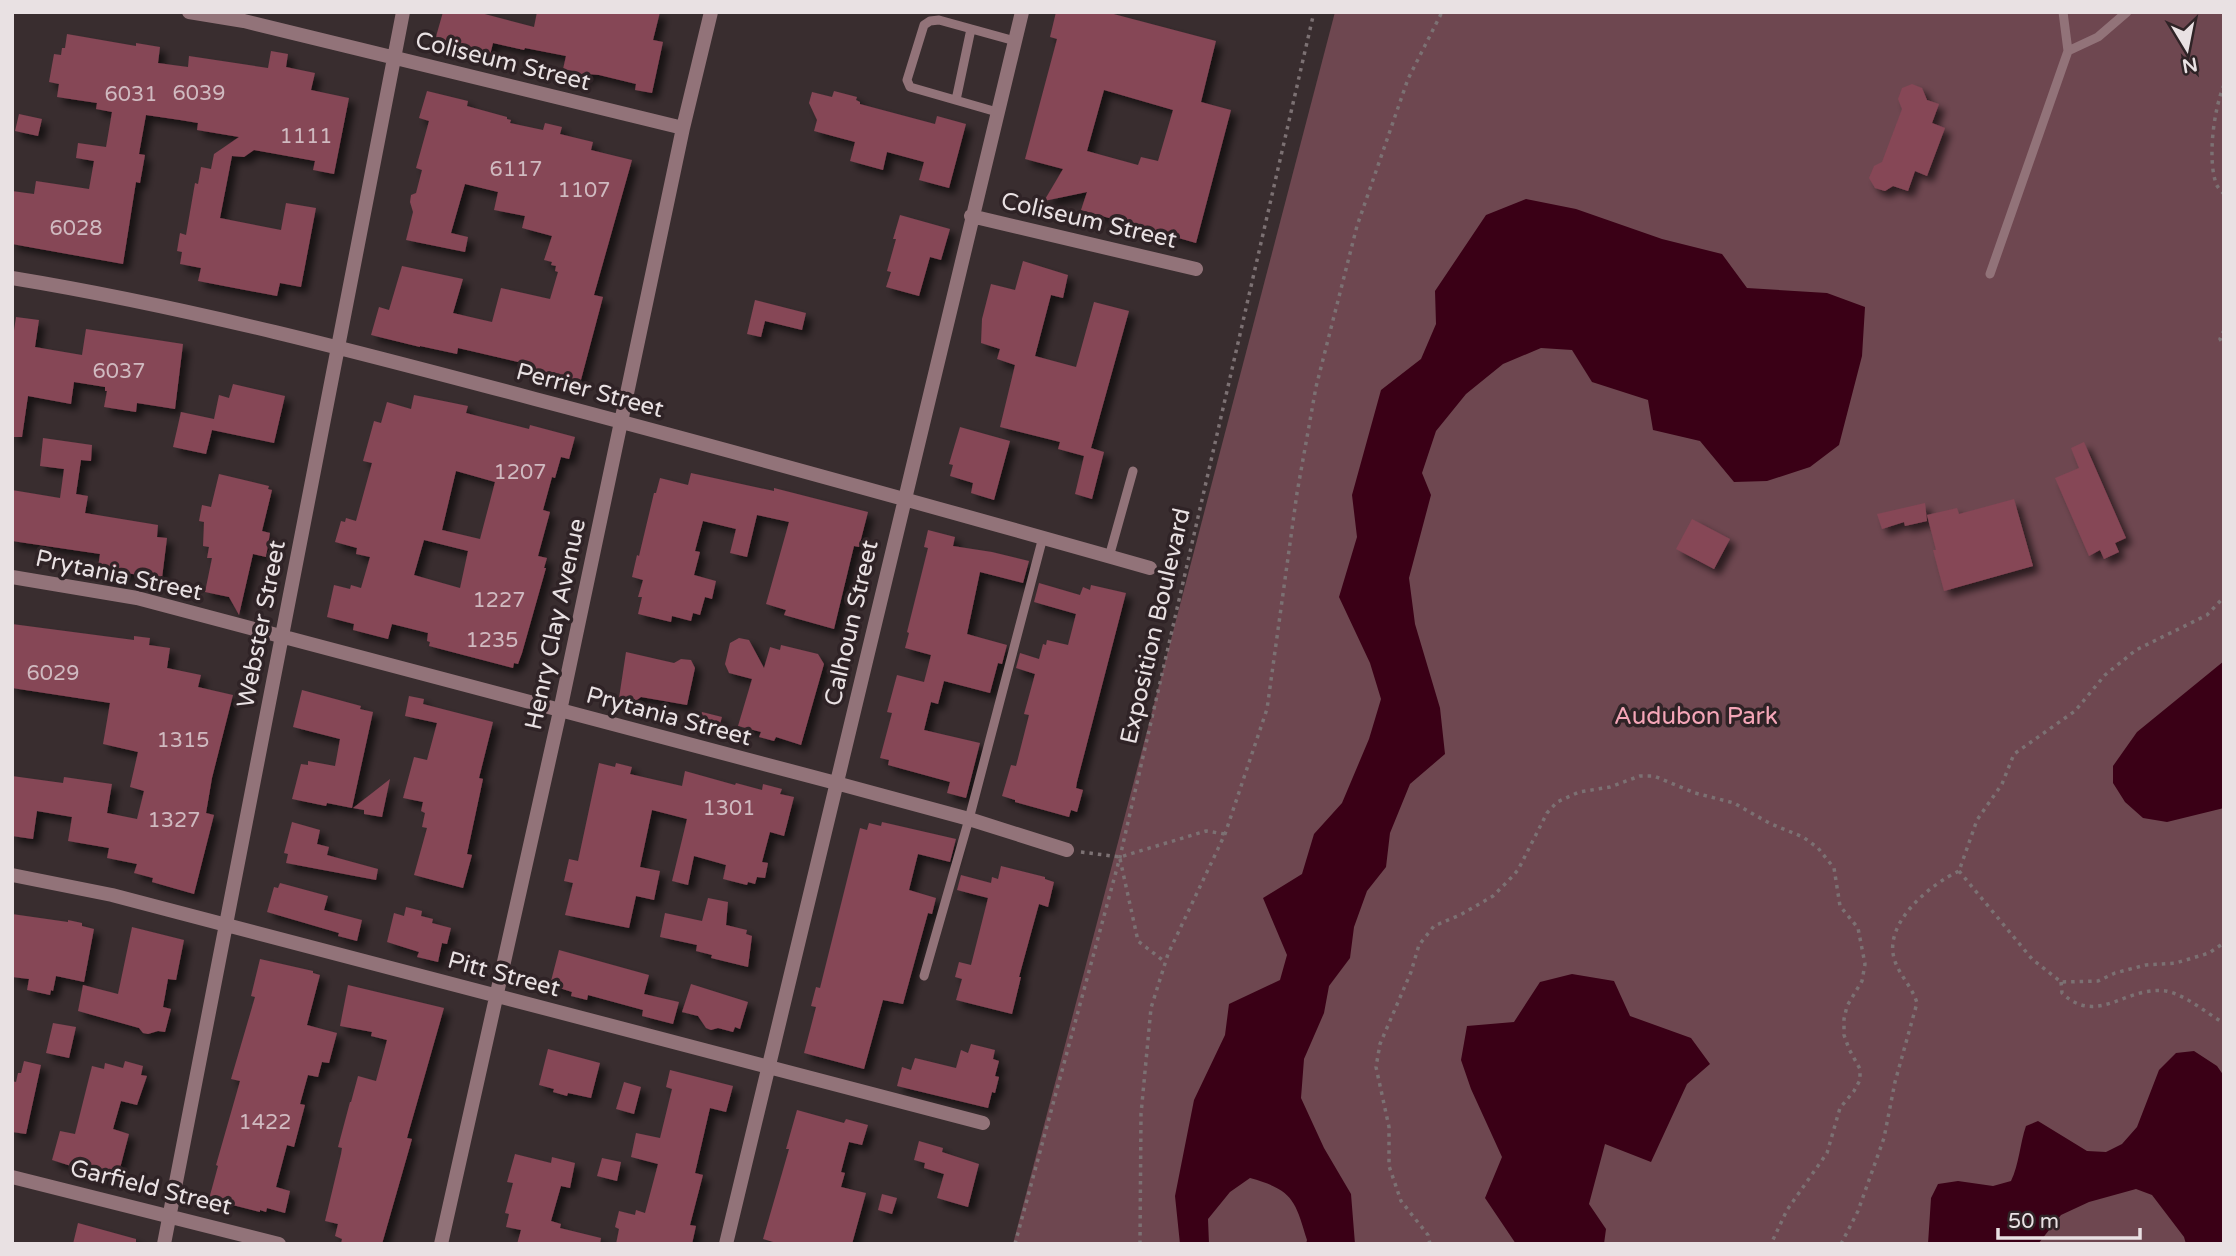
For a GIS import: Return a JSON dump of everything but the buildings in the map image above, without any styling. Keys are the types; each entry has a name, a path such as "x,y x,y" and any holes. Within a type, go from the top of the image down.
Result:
{"street":[{"name":"Coliseum Street","path":"189,12 244,22 683,128"},
{"name":"Webster Street","path":"163,1244 340,347 403,12"},
{"name":"Henry Clay Avenue","path":"441,1244 560,710 683,128 711,12"},
{"name":"Calhoun Street","path":"726,1244 1022,12"},
{"name":"Coliseum Street","path":"971,216 1196,269"},
{"name":"Perrier Street","path":"12,278 183,309 340,347 904,498 1150,568"},
{"name":"Prytania Street","path":"12,577 137,598 969,819 1067,850"},
{"name":"Pitt Street","path":"12,876 112,895 983,1123"},
{"name":"Garfield Street","path":"12,1177 279,1244"}],"lane":[{"path":"1990,274 2068,51 2063,12"},
{"path":"2068,51 2098,37 2127,12"},
{"path":"998,112 910,87 907,80 924,25 930,21 939,20 1015,41"},
{"path":"956,100 971,29"},
{"path":"1109,557 1133,471"},
{"path":"924,976 969,819 1043,537"}],"path":[{"name":"Exposition Boulevard","path":"1015,1244 1119,857 1314,12"},
{"path":"1140,1244 1141,1114 1151,1008 1165,962 1225,834 1267,709 1297,492 1314,400 1351,249 1408,79 1441,12"},
{"path":"2224,85 2215,124 2212,159 2215,183 2224,194"},
{"path":"2224,330 2220,339 2224,345"},
{"path":"1841,1244 1858,1211 1884,1138 1899,1062 1917,1003 1894,959 1893,944 1898,925 1921,897 1942,879 1959,872 1977,820 2002,784 2014,754 2075,711 2105,675 2136,650 2207,615 2224,597"},
{"path":"1430,1244 1428,1235 1401,1201 1389,1166 1389,1128 1376,1067 1380,1044 1411,972 1419,945 1434,926 1493,896 1509,880 1518,870 1547,813 1557,802 1579,792 1610,787 1640,776 1654,776 1695,793 1734,803 1769,823 1803,837 1818,848 1834,868 1840,906 1858,928 1865,964 1862,981 1847,1006 1844,1035 1860,1069 1860,1080 1840,1108 1827,1153 1787,1210 1771,1244"},
{"path":"1067,850 1119,857 1206,831 1225,834"},
{"path":"1119,857 1138,941 1165,962"},
{"path":"1959,872 2032,958 2061,982 2098,981 2115,973 2146,965 2176,963 2208,953 2224,943"},
{"path":"2061,982 2062,993 2071,1002 2088,1007 2104,1006 2137,993 2154,990 2169,992 2224,1023"}],"green space":[{"name":"Audubon Park","path":"1335,12 2224,12 2224,1244 1013,1244"}],"shaded area":[{"path":"1526,199 1576,209 1662,239 1722,254 1747,288 1827,293 1865,307 1862,356 1839,445 1810,467 1767,481 1734,482 1700,441 1653,430 1648,400 1592,382 1572,350 1541,348 1503,364 1466,394 1436,431 1422,473 1431,495 1409,578 1415,624 1440,708 1445,754 1410,784 1390,833 1386,867 1367,891 1354,927 1350,958 1329,986 1324,1013 1304,1059 1301,1098 1324,1148 1351,1194 1355,1244 1306,1244 1299,1215 1290,1198 1275,1187 1250,1178 1230,1192 1208,1219 1209,1244 1180,1244 1175,1196 1194,1100 1225,1035 1229,1004 1280,980 1287,955 1263,898 1302,874 1314,834 1342,803 1369,739 1381,699 1370,663 1339,597 1357,537 1352,495 1381,390 1421,359 1436,324 1435,291 1486,215"},
{"path":"2224,661 2224,808 2167,822 2143,818 2125,802 2113,783 2113,766 2137,732"},
{"path":"1572,974 1614,981 1630,1016 1691,1038 1710,1064 1687,1084 1651,1162 1605,1144 1589,1204 1606,1229 1604,1244 1516,1244 1485,1198 1502,1157 1461,1060 1467,1026 1514,1022 1540,982"},
{"path":"2194,1051 2217,1066 2224,1076 2224,1244 2186,1244 2184,1237 2152,1195 2136,1189 2089,1202 2061,1215 2038,1244 1928,1244 1931,1198 1938,1184 1958,1181 1993,1186 2011,1181 2026,1126 2038,1121 2087,1151 2106,1152 2122,1144 2137,1127 2159,1070 2176,1053"}]}
